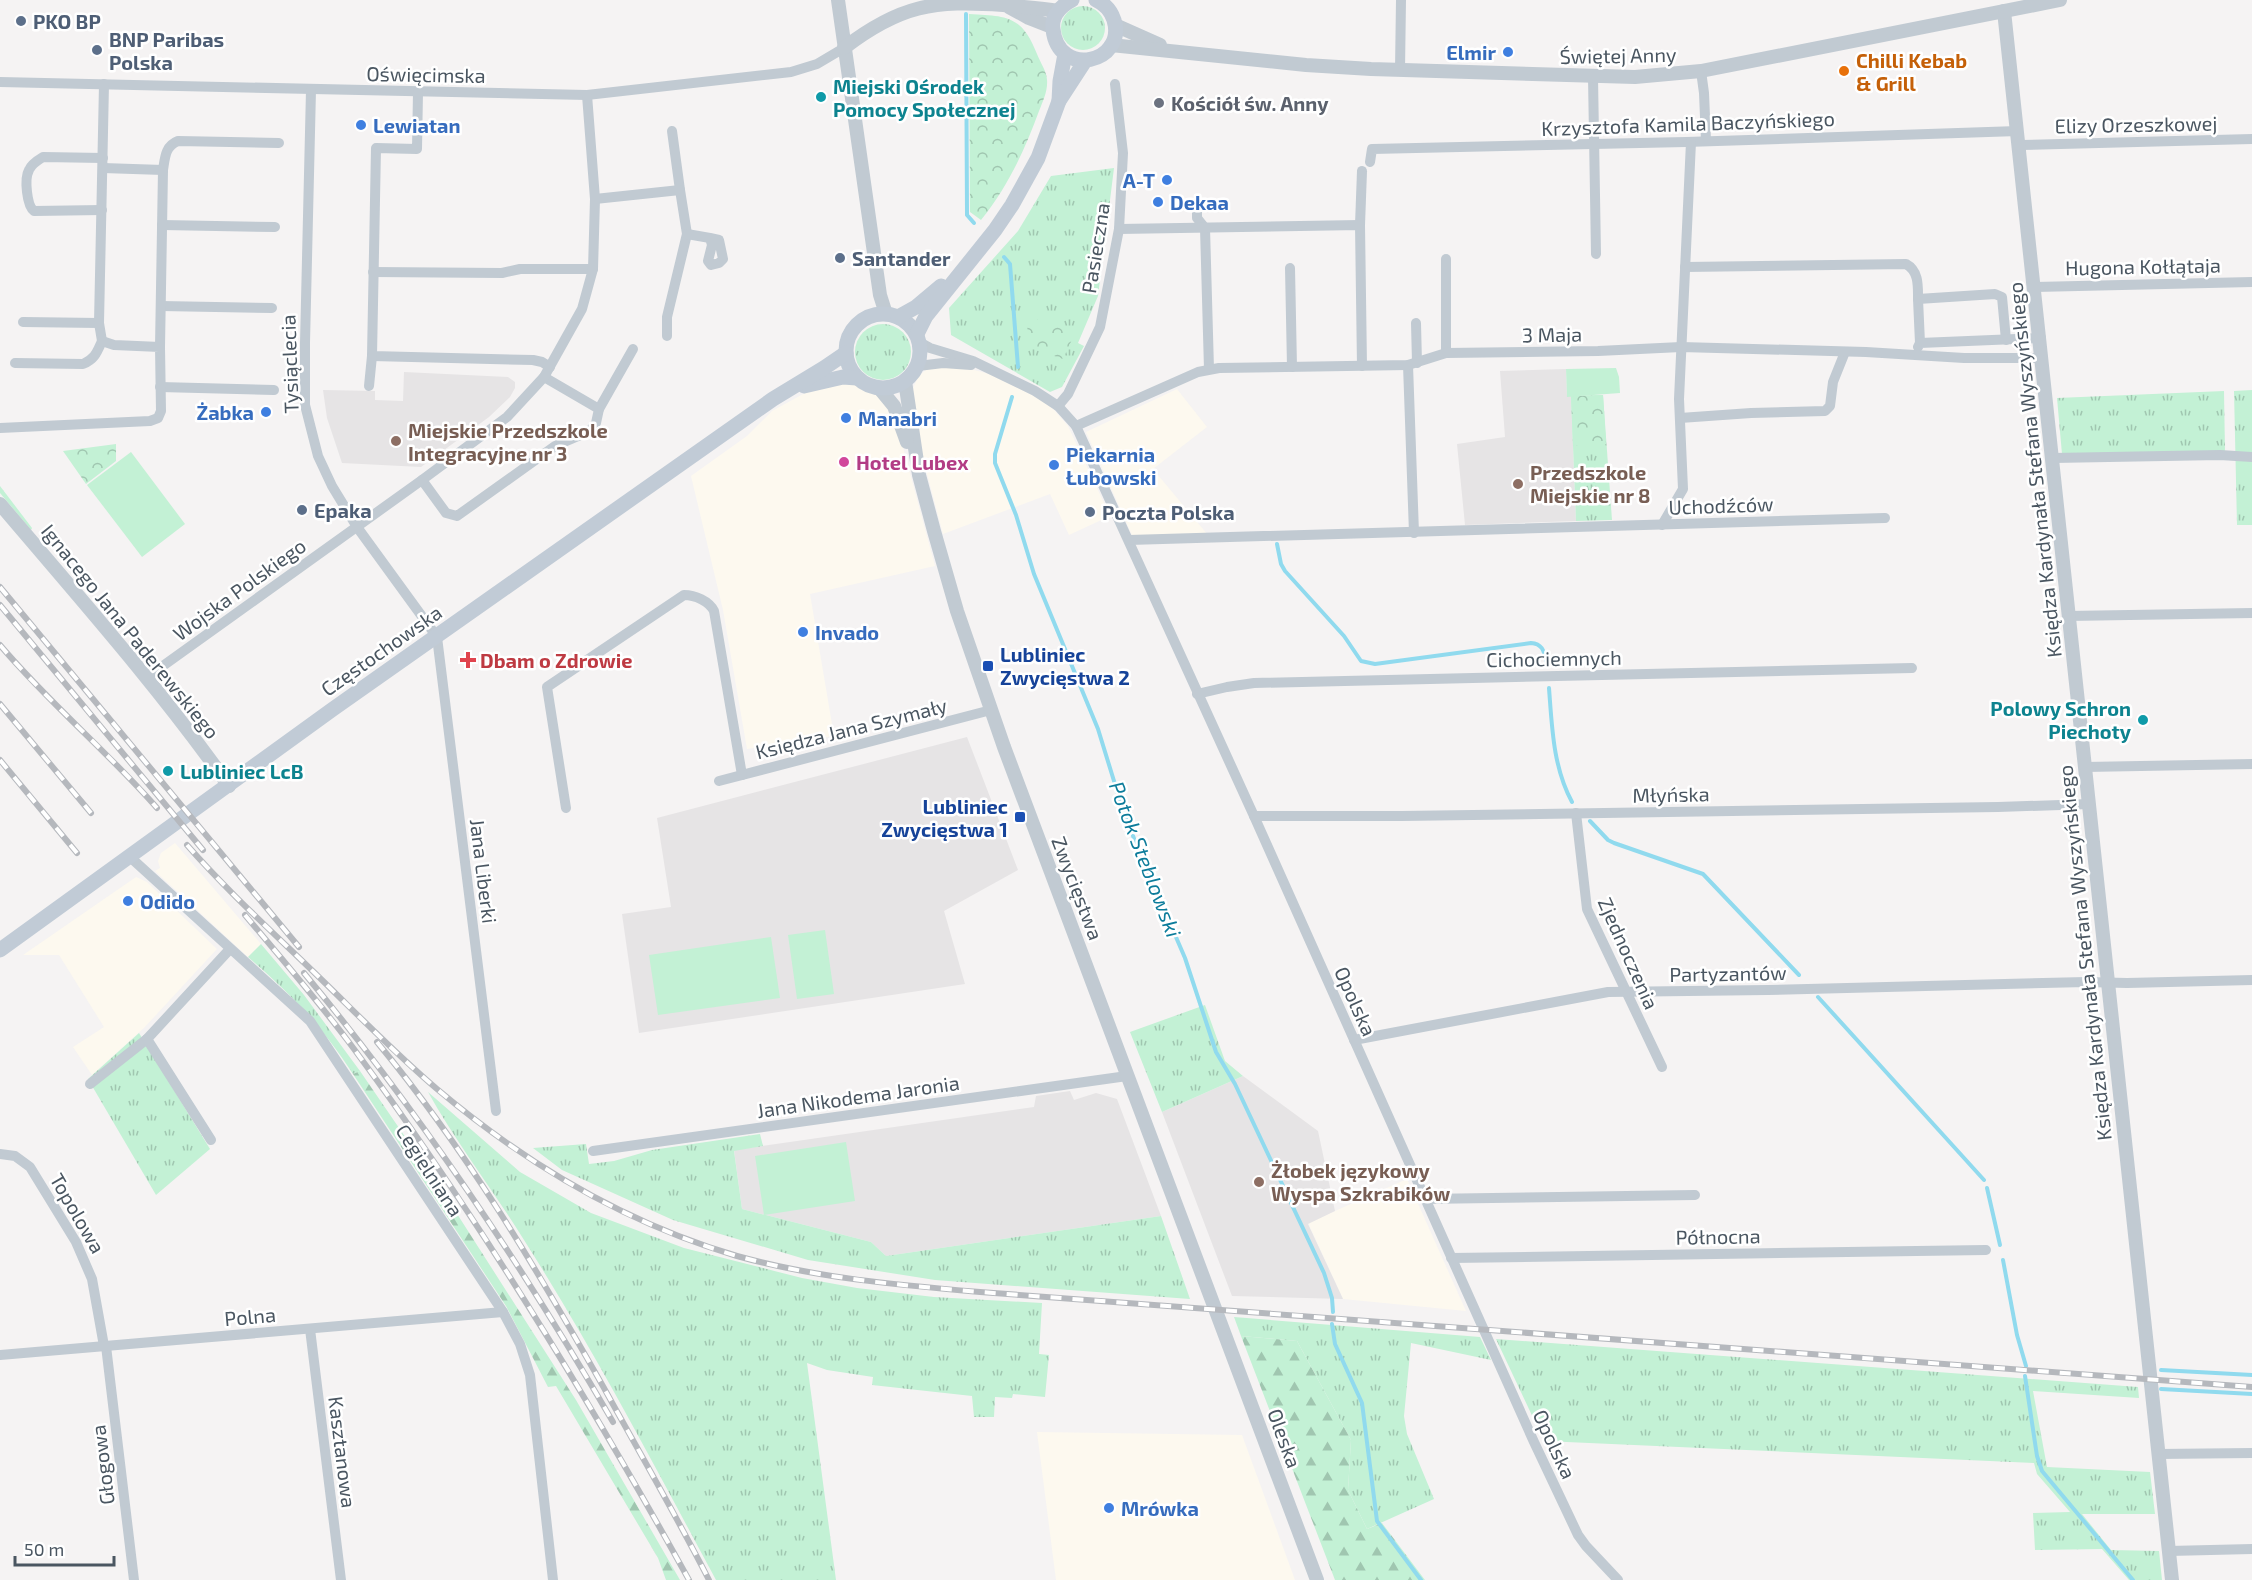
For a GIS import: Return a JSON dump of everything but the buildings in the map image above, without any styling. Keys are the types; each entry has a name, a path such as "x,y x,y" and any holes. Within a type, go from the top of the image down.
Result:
{"main road":[{"path":"1072,0 1058,11 1052,27 1055,42 1065,54 1085,61 1104,53 1115,36 1115,25 1108,8 1099,1"},
{"path":"1059,101 1065,54"},
{"path":"918,338 926,316 996,230 1038,158 1059,101 1085,61"},
{"path":"892,316 909,324 918,338 921,350 918,366 905,381 894,387 880,389 857,378 849,366 846,353 851,332 866,318 892,316 916,307 967,265"},
{"name":"Częstochowska","path":"0,950 773,399 846,353"},
{"name":"Częstochowska","path":"790,389 843,377 857,378"}],"street":[{"path":"838,0 880,295 892,316"},
{"path":"1400,70 1401,0"},
{"name":"Świętej Anny","path":"1111,45 1295,64 1593,77 1653,76 1701,71 2004,5 2060,0"},
{"path":"844,48 882,23 921,6 957,1 1058,11"},
{"path":"1004,5 1052,27"},
{"name":"Księdza Kardynała Stefana Wyszyńskiego","path":"2004,5 2036,287 2068,616 2172,1580"},
{"name":"Świętej Anny","path":"1115,25 1170,50"},
{"name":"Oświęcimska","path":"0,82 587,95 792,72 818,64 844,48"},
{"path":"1701,71 1706,141"},
{"path":"1593,77 1596,254"},
{"path":"15,363 83,364 96,355 102,341 99,322 104,84"},
{"name":"Pasieczna","path":"1058,406 1068,394 1100,327 1119,230 1123,153 1115,84"},
{"name":"Tysiąclecia","path":"311,90 305,405 318,456 332,486 357,527 437,637"},
{"path":"369,386 372,356 376,148 417,149 418,92"},
{"name":"Wojska Polskiego","path":"146,678 507,417 547,372 582,309 593,269 595,199 587,95"},
{"path":"667,336 667,317 687,234 672,131"},
{"name":"Elizy Orzeszkowej","path":"2019,138 2252,139"},
{"name":"Krzysztofa Kamila Baczyńskiego","path":"1370,162 1372,149 1706,141 2019,138"},
{"path":"0,428 150,421 158,418 160,415 162,225 166,151 178,141 279,143"},
{"path":"1662,525 1683,489 1680,418 1681,347 1691,142"},
{"path":"102,210 34,211 28,203 27,174 29,169 43,158 164,170"},
{"path":"1362,171 1360,225 1362,366"},
{"path":"595,199 680,190"},
{"path":"1197,204 1197,218 1205,228 1209,369"},
{"path":"162,225 275,227"},
{"path":"1119,230 1360,225"},
{"path":"687,234 710,238"},
{"path":"1446,259 1446,353"},
{"path":"1685,267 1906,264 1911,267 1917,277 1920,343 1917,356"},
{"path":"1290,268 1292,367"},
{"path":"373,272 502,273 520,269 593,269"},
{"name":"Hugona Kołłątaja","path":"2036,287 2252,282"},
{"path":"1918,299 1999,294 2002,300 2006,340"},
{"path":"161,306 272,308"},
{"path":"23,322 99,322"},
{"path":"1414,532 1412,364 1416,322"},
{"path":"918,338 930,348 956,354 1035,391 1058,406 1076,426"},
{"path":"1920,343 2041,338"},
{"path":"102,341 114,345 160,348"},
{"name":"3 Maja","path":"1076,426 1209,369 1412,364 1446,353 1576,352 1681,347 1964,358 2043,358"},
{"path":"422,480 446,513 457,516 555,446 590,431 596,423 599,409 633,349"},
{"path":"1680,418 1825,411 1830,405 1833,381 1845,352"},
{"path":"372,356 542,362 547,372 599,409"},
{"path":"918,366 943,363 985,368"},
{"name":"Zwycięstwa","path":"905,381 919,475"},
{"path":"160,387 274,390"},
{"name":"Zwycięstwa","path":"880,389 894,406 919,475 957,611 991,710 1217,1310"},
{"name":"Opolska","path":"1076,426 1578,1535 1618,1580"},
{"path":"2053,458 2220,455 2252,457"},
{"name":"Ignacego Jana Paderewskiego","path":"0,504 146,678 205,751 228,786"},
{"name":"Uchodźców","path":"1129,540 1885,518"},
{"path":"566,807 548,687 684,595 690,595 709,603 714,611 742,775"},
{"path":"2068,616 2252,613"},
{"name":"Jana Liberki","path":"437,637 496,1111"},
{"name":"Cichociemnych","path":"1197,694 1254,683 1912,668"},
{"name":"Księdza Jana Szymały","path":"719,781 991,710"},
{"path":"2085,767 2252,764"},
{"name":"Młyńska","path":"1254,816 1390,816 2089,804"},
{"name":"Zjednoczenia","path":"1576,813 1587,909 1662,1067"},
{"name":"Cegielniana","path":"130,857 295,1006 318,1031 502,1312 520,1344 530,1375 553,1580"},
{"path":"90,1084 147,1039 230,949"},
{"name":"Partyzantów","path":"1354,1040 1597,994 1625,991 2252,980"},
{"path":"147,1039 211,1140"},
{"name":"Jana Nikodema Jaronia","path":"594,1151 1127,1076"},
{"name":"Topolowa","path":"0,1154 15,1156 30,1167 76,1242 92,1279 105,1346"},
{"path":"1424,1199 1695,1195"},
{"name":"Północna","path":"1451,1258 1986,1250"},
{"name":"Oleska","path":"1217,1310 1317,1580"},
{"name":"Polna","path":"0,1355 502,1312"},
{"name":"Kasztanowa","path":"310,1329 341,1580"},
{"name":"Głogowa","path":"105,1346 134,1580"},
{"path":"2158,1454 2252,1453"},
{"path":"2169,1551 2252,1550"}],"shaded area":[{"path":"963,367 989,374 1040,399 1054,410 1068,426 1110,516 1069,535 1050,494 943,534 918,440 912,391 918,377 928,368"},
{"name":"Przedszkole Miejskie nr 8","path":"1566,369 1567,396 1571,396 1576,521 1465,525 1457,444 1505,437 1500,371"},
{"name":"Miejskie Przedszkole Integracyjne nr 3","path":"404,372 508,377 515,382 515,388 510,397 489,417 421,467 342,463 327,418 323,390 375,391 375,400 403,401"},
{"path":"836,381 873,388 894,414 935,566 810,594 834,736 747,749 723,610 691,476 747,436 772,411 816,387"},
{"path":"1177,389 1207,427 1153,469 1208,535 1132,535 1086,432"},
{"path":"967,737 1018,870 944,911 965,984 639,1033 622,914 671,907 657,818"},
{"path":"175,843 261,944 248,957 155,871 160,868 158,861 161,853"},
{"path":"136,877 147,882 217,949 144,1028 92,1075 73,1047 104,1027 59,955 23,955"},
{"name":"Żłobek językowy Wyspa Szkrabików","path":"1243,1076 1318,1131 1335,1211 1308,1224 1343,1299 1232,1296 1162,1112"},
{"path":"1070,1091 1074,1100 1096,1093 1117,1099 1161,1216 886,1256 871,1242 742,1209 734,1150 1034,1107 1036,1096"},
{"path":"1407,1179 1466,1311 1343,1299 1308,1223"},
{"path":"1037,1432 1242,1435 1295,1580 1056,1580"}],"green space":[{"path":"1083,6 1098,13 1105,28 1098,43 1083,50 1068,43 1061,28 1068,13"},
{"path":"969,14 1004,18 1019,25 1031,41 1045,70 1047,80 1044,99 1021,155 981,220 970,212"},
{"path":"1114,168 1098,296 1078,343 1084,346 1062,387 1050,392 951,335 949,308 1018,231 1051,176"},
{"path":"1027,316 1075,333 1063,359 1028,347"},
{"path":"878,324 888,324 903,332 909,341 911,352 909,363 903,372 888,380 878,380 867,375 860,368 855,357 855,347 860,336 867,329"},
{"path":"1616,368 1620,393 1567,397 1566,369"},
{"path":"2252,390 2252,525 2237,525 2234,391"},
{"path":"2224,391 2225,452 2062,454 2057,398"},
{"path":"1603,395 1612,520 1576,521 1571,396"},
{"path":"1603,395 1606,444 1573,446 1571,396"},
{"path":"116,444 116,461 86,484 63,451"},
{"path":"131,452 185,524 142,557 87,485"},
{"path":"0,486 32,528 31,530 0,493"},
{"path":"825,930 834,994 797,999 788,935"},
{"path":"771,937 780,998 658,1015 649,955"},
{"path":"261,944 304,995 360,1071 353,1074 305,1011 248,957"},
{"path":"1205,1005 1225,1061 1243,1076 1162,1112 1130,1032"},
{"path":"139,1033 210,1149 156,1195 88,1079"},
{"path":"360,1071 445,1195 576,1400 680,1580 666,1580 658,1558 556,1386 548,1387 506,1306 353,1074"},
{"path":"428,1092 520,1172 591,1213 684,1248 802,1278 857,1288 934,1297 1042,1303 1039,1354 1049,1355 1045,1397 1013,1394 1012,1398 995,1397 994,1417 974,1417 972,1396 872,1385 873,1377 827,1370 807,1363 836,1580 716,1580 575,1323"},
{"path":"760,1134 763,1146 734,1151 742,1209 871,1242 886,1256 1161,1216 1190,1299 935,1280 808,1260 673,1220 562,1170 533,1148 586,1144 589,1164 614,1161 652,1150"},
{"path":"846,1142 855,1201 764,1215 755,1156"},
{"path":"1234,1317 1480,1337 1491,1360 1411,1343 1404,1416 1407,1434 1434,1499 1367,1529 1348,1490 1351,1440 1297,1341 1241,1336"},
{"path":"1241,1336 1297,1341 1351,1440 1348,1490 1367,1529 1382,1523 1425,1580 1335,1580"},
{"path":"1496,1339 2138,1387 2139,1398 2033,1391 2047,1467 2150,1472 2155,1514 2082,1514 2111,1550 2159,1551 2162,1580 2129,1580 2102,1549 2035,1550 2033,1513 2070,1512 2037,1474 2034,1463 1544,1441"}],"waterway":[{"name":"Potok Steblowski","path":"966,14 967,215 974,223"},
{"name":"Potok Steblowski","path":"1004,257 1010,264 1018,367"},
{"name":"Potok Steblowski","path":"1012,397 995,454 995,463 1016,515 1034,574 1098,729 1122,807 1138,849 1185,958 1216,1052 1235,1084 1324,1273 1332,1298 1333,1312"},
{"path":"1277,544 1281,564 1285,571 1344,636 1361,661 1375,664 1531,643 1541,647 1547,664"},
{"path":"1549,688 1557,761 1572,802"},
{"path":"1590,821 1608,840 1614,843 1703,874 1799,975"},
{"path":"1818,997 1984,1180"},
{"path":"1987,1188 2000,1245"},
{"path":"2003,1260 2017,1335 2026,1366"},
{"name":"Potok Steblowski","path":"1332,1324 1335,1344 1362,1403 1377,1521 1421,1580"},
{"path":"2161,1370 2252,1375"},
{"path":"2025,1376 2037,1456 2042,1471 2133,1580"},
{"path":"2161,1389 2252,1394"}],"railway":[{"path":"0,587 299,947"},
{"path":"0,605 203,850"},
{"path":"0,645 157,808"},
{"path":"0,704 91,813"},
{"path":"0,760 77,853"},
{"path":"187,845 237,898 394,1050 437,1089 506,1142 578,1188 655,1227 737,1256 767,1264 827,1275 949,1289 2252,1387"},
{"path":"245,915 341,1032 444,1177 571,1376 689,1580"},
{"path":"304,973 388,1080 468,1191 543,1305 613,1422"},
{"path":"377,1042 441,1125 526,1254 604,1388 709,1580"}],"place":[{"name":"PKO BP","path":"21,21"},
{"name":"BNP Paribas Polska","path":"97,50"},
{"name":"Elmir","path":"1508,52"},
{"name":"Chilli Kebab & Grill","path":"1844,71"},
{"name":"Miejski Ośrodek Pomocy Społecznej","path":"821,97"},
{"name":"Kościół św. Anny","path":"1159,103"},
{"name":"Lewiatan","path":"361,125"},
{"name":"A-T","path":"1167,180"},
{"name":"Dekaa","path":"1158,202"},
{"name":"Santander","path":"840,258"},
{"name":"Żabka","path":"266,412"},
{"name":"Manabri","path":"846,418"},
{"name":"Miejskie Przedszkole Integracyjne nr 3","path":"396,441"},
{"name":"Hotel Lubex","path":"844,462"},
{"name":"Piekarnia Łubowski","path":"1054,465"},
{"name":"Przedszkole Miejskie nr 8","path":"1518,484"},
{"name":"Epaka","path":"302,510"},
{"name":"Poczta Polska","path":"1090,512"},
{"name":"Invado","path":"803,632"},
{"name":"Dbam o Zdrowie","path":"468,660"},
{"name":"Lubliniec Zwycięstwa 2","path":"988,666"},
{"name":"Polowy Schron Piechoty","path":"2143,720"},
{"name":"Lubliniec LcB","path":"168,771"},
{"name":"Lubliniec Zwycięstwa 1","path":"1020,817"},
{"name":"Odido","path":"128,901"},
{"name":"Żłobek językowy Wyspa Szkrabików","path":"1259,1182"},
{"name":"Mrówka","path":"1109,1508"}]}
